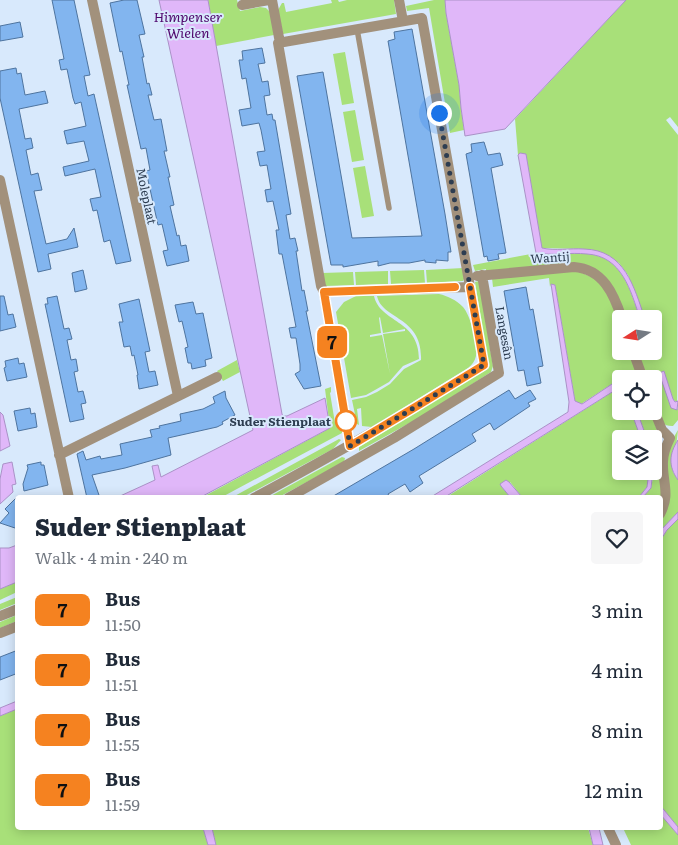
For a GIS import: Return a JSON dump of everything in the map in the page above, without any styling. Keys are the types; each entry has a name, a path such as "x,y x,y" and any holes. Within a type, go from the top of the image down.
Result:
{"street":[{"name":"Moleplaat","path":"92,0 178,396"},
{"path":"242,5 270,0 280,43 278,43 353,462"},
{"path":"399,0 403,21"},
{"path":"260,495 350,446 484,365 422,18 280,43"},
{"path":"0,180 68,495"},
{"name":"Wantij","path":"482,275 574,267 588,269 601,278 608,287 618,310"},
{"path":"324,292 469,282 482,275"},
{"name":"Langesân","path":"293,495 353,462 499,373 482,275"},
{"path":"60,455 217,377"},
{"path":"658,420 662,430 670,438 663,456 666,490 663,506"},
{"path":"0,616 15,610"},
{"path":"0,633 15,627"},
{"path":"609,830 616,845"}],"lane":[{"path":"357,29 389,208"}],"green space":[{"path":"208,0 237,0 240,11 260,7 266,8 270,12 274,35 216,46"},
{"path":"331,0 338,0 339,2 347,0 394,0 396,14 283,34 278,10 282,3 284,3 286,12 332,3"},
{"path":"434,0 445,0 459,85 464,130 450,133 429,8 407,11 406,6"},
{"path":"626,0 678,0 678,127 670,117 666,120 678,135 677,402 673,400 664,371 643,370 639,360 662,360 662,310 642,310 628,275 619,263 586,249 541,248 526,155 520,153 518,155 515,119"},
{"path":"345,52 354,103 342,105 333,54"},
{"path":"355,110 364,160 352,162 343,112"},
{"path":"365,166 374,216 362,218 353,168"},
{"path":"536,253 574,253 599,256 617,268 629,287 637,310 619,310 593,269 486,272 486,269 475,271 473,265"},
{"path":"463,268 463,281 427,283 426,270"},
{"path":"424,270 425,283 391,284 390,271"},
{"path":"575,270 599,280 616,310 612,310 612,360 633,360 636,370 612,370 612,384 581,404 575,401 555,285 551,284 550,287 549,278 493,287 492,278"},
{"path":"388,271 388,284 356,285 355,272"},
{"path":"353,272 354,285 325,286 322,273"},
{"path":"479,281 493,366 491,372 424,415 359,451 359,447 489,368 475,282"},
{"path":"439,294 455,300 466,311 476,344 475,360 468,368 372,427 362,426 361,408 357,409 359,425 357,424 352,400 377,392 390,384 404,369 421,360 420,346 416,335 380,304 377,296"},
{"path":"356,296 374,296 384,312 406,329 413,336 419,359 403,366 389,382 366,395 351,398 336,312 344,302","holes":["380,317 383,333 405,329 405,331 383,334 390,374 382,335 370,337 370,335 381,333"]},
{"path":"237,360 240,372 223,381 217,371"},
{"path":"662,379 677,410 678,408 678,420 673,426 666,425 661,421"},
{"path":"331,387 330,393 335,423 341,422 342,433 226,495 207,495 330,428 325,389"},
{"path":"612,392 612,420 634,420 638,430 612,430 612,480 648,480 647,487 641,495 520,495 510,482 501,486 508,495 450,495"},
{"path":"640,420 654,420 657,430 644,430"},
{"path":"678,430 673,472 678,480 678,512 663,528 666,460"},
{"path":"339,439 341,440 333,449 247,495 236,495"},
{"path":"342,457 345,458 344,462 283,495 272,495"},
{"path":"662,479 663,486 662,495 645,495 651,488 652,480"},
{"path":"678,519 678,827 663,809 663,536"},
{"path":"15,583 15,593 0,600 0,589"},
{"path":"15,598 15,604 0,610 0,604"},
{"path":"15,616 15,622 0,628 0,622"},
{"path":"15,710 15,830 204,830 208,845 0,845 0,716"},
{"path":"663,818 678,835 678,845 631,845 624,830 663,830"},
{"path":"212,830 589,830 593,845 216,845"}],"water":[{"name":"Himpenser Wielen","path":"159,0 208,0 282,414 287,416 325,398 330,428 205,495 122,495 155,480 152,466 158,465 161,477 253,430"},
{"path":"445,0 626,0 505,129 465,136"},
{"path":"520,153 526,154 542,248 584,249 598,251 609,256 626,272 642,310 637,310 629,287 617,268 609,261 599,256 587,254 536,253 518,155"},
{"path":"551,284 555,285 575,401 582,404 612,384 612,392 448,495 434,495 568,412 569,402"},
{"path":"664,371 673,399 675,402 678,401 677,410 671,408 662,382 662,372"},
{"path":"0,412 3,415 10,446 0,451"},
{"path":"634,420 640,420 644,430 638,430"},
{"path":"678,440 678,480 671,465 671,455"},
{"path":"12,462 16,484 12,485 13,492 0,504 0,479 3,464"},
{"path":"506,480 520,495 508,495 500,484"},
{"path":"648,480 652,480 651,488 645,495 641,495 647,487"},
{"path":"678,512 678,519 663,536 663,528"},
{"path":"15,546 15,583 0,589 0,548"},
{"path":"15,702 15,710 0,716 0,708"},
{"path":"663,809 678,827 678,835 663,818"},
{"path":"204,830 212,830 216,845 208,845"},
{"path":"589,830 599,830 603,845 593,845"}],"building":[{"path":"52,0 74,0 90,75 84,76 88,96 94,94 131,261 116,264 110,240 104,242 97,210 93,211 90,199 101,197 95,169 65,176 63,167 89,161 84,141 67,144 64,131 86,126 81,102 75,104 73,98 67,69 61,70 59,60 64,59"},
{"path":"137,0 145,34 139,35 147,84 149,83 152,95 148,95 154,120 161,119 167,151 164,151 174,205 170,206 177,236 179,235 181,246 186,245 189,261 167,266 163,251 168,250 162,224 158,225 146,171 150,170 146,148 141,149 127,85 129,85 122,51 120,52 110,3"},
{"path":"20,22 23,37 0,41 0,26"},
{"path":"412,29 451,252 448,252 448,261 436,260 436,263 425,262 425,260 378,266 378,261 343,267 343,265 331,265 297,76 323,72 352,238 422,236 388,41 395,39 394,32"},
{"path":"262,48 265,63 258,64 262,82 268,81 270,95 264,96 267,115 272,114 273,120 275,120 291,214 286,215 290,239 295,238 298,251 296,251 302,291 304,290 308,311 306,311 321,386 304,389 295,374 300,371 300,364 296,338 291,338 289,328 296,327 282,254 279,254 276,230 279,230 273,201 267,202 265,190 271,189 267,165 260,166 257,152 265,151 261,130 259,123 242,126 239,110 251,108 246,78 242,79 239,60 243,60 242,51"},
{"path":"16,68 17,74 21,73 25,95 45,91 48,103 19,109 25,139 31,138 33,148 26,150 31,175 38,173 42,190 34,191 46,244 67,239 74,228 78,247 48,254 51,269 38,272 0,98 0,71"},
{"path":"484,142 488,155 500,153 503,165 491,168 506,253 498,254 499,259 488,261 487,256 484,257 466,154 472,152 471,144"},
{"path":"83,270 87,289 75,292 72,273"},
{"path":"526,287 530,310 533,309 543,366 538,367 541,383 527,386 524,370 518,371 504,291"},
{"path":"0,296 4,296 8,315 13,314 16,327 0,331"},
{"path":"57,296 64,329 69,328 72,339 67,340 71,360 76,359 78,371 74,372 78,392 83,391 86,403 81,404 84,419 70,422 45,304 48,304 47,298"},
{"path":"139,299 150,351 145,352 149,372 155,371 158,385 139,389 134,355 132,356 130,346 124,347 119,322 123,322 119,304"},
{"path":"193,302 196,314 203,313 212,358 205,360 206,366 192,369 191,363 188,363 185,348 188,347 182,321 179,322 175,305"},
{"path":"18,358 19,364 24,363 27,377 7,381 4,368 6,367 5,361"},
{"path":"509,390 515,399 530,390 536,399 528,403 530,406 494,430 490,423 472,434 476,441 419,476 423,483 410,492 405,484 388,495 335,495"},
{"path":"225,391 226,398 235,415 217,427 168,438 171,455 92,475 99,495 86,495 77,454 83,451 86,460 100,456 101,459 122,455 120,444 152,437 150,430 181,421 180,414 203,409 215,403 213,397"},
{"path":"30,408 31,414 35,413 37,427 18,431 14,411"},
{"path":"41,462 41,465 44,465 48,485 24,491 23,484 28,468 27,465"},
{"path":"15,499 15,528 0,523 9,513 5,509"},
{"path":"15,651 15,674 0,680 0,657"}],"bus line":[{"name":"7","path":"455,287 324,292 350,446 484,365 470,287"}],"place":[{"name":"Suder Stienplaat","path":"346,421"}],"route":[{"path":"346,421 345,416 350,446 484,365 439,113"}]}
